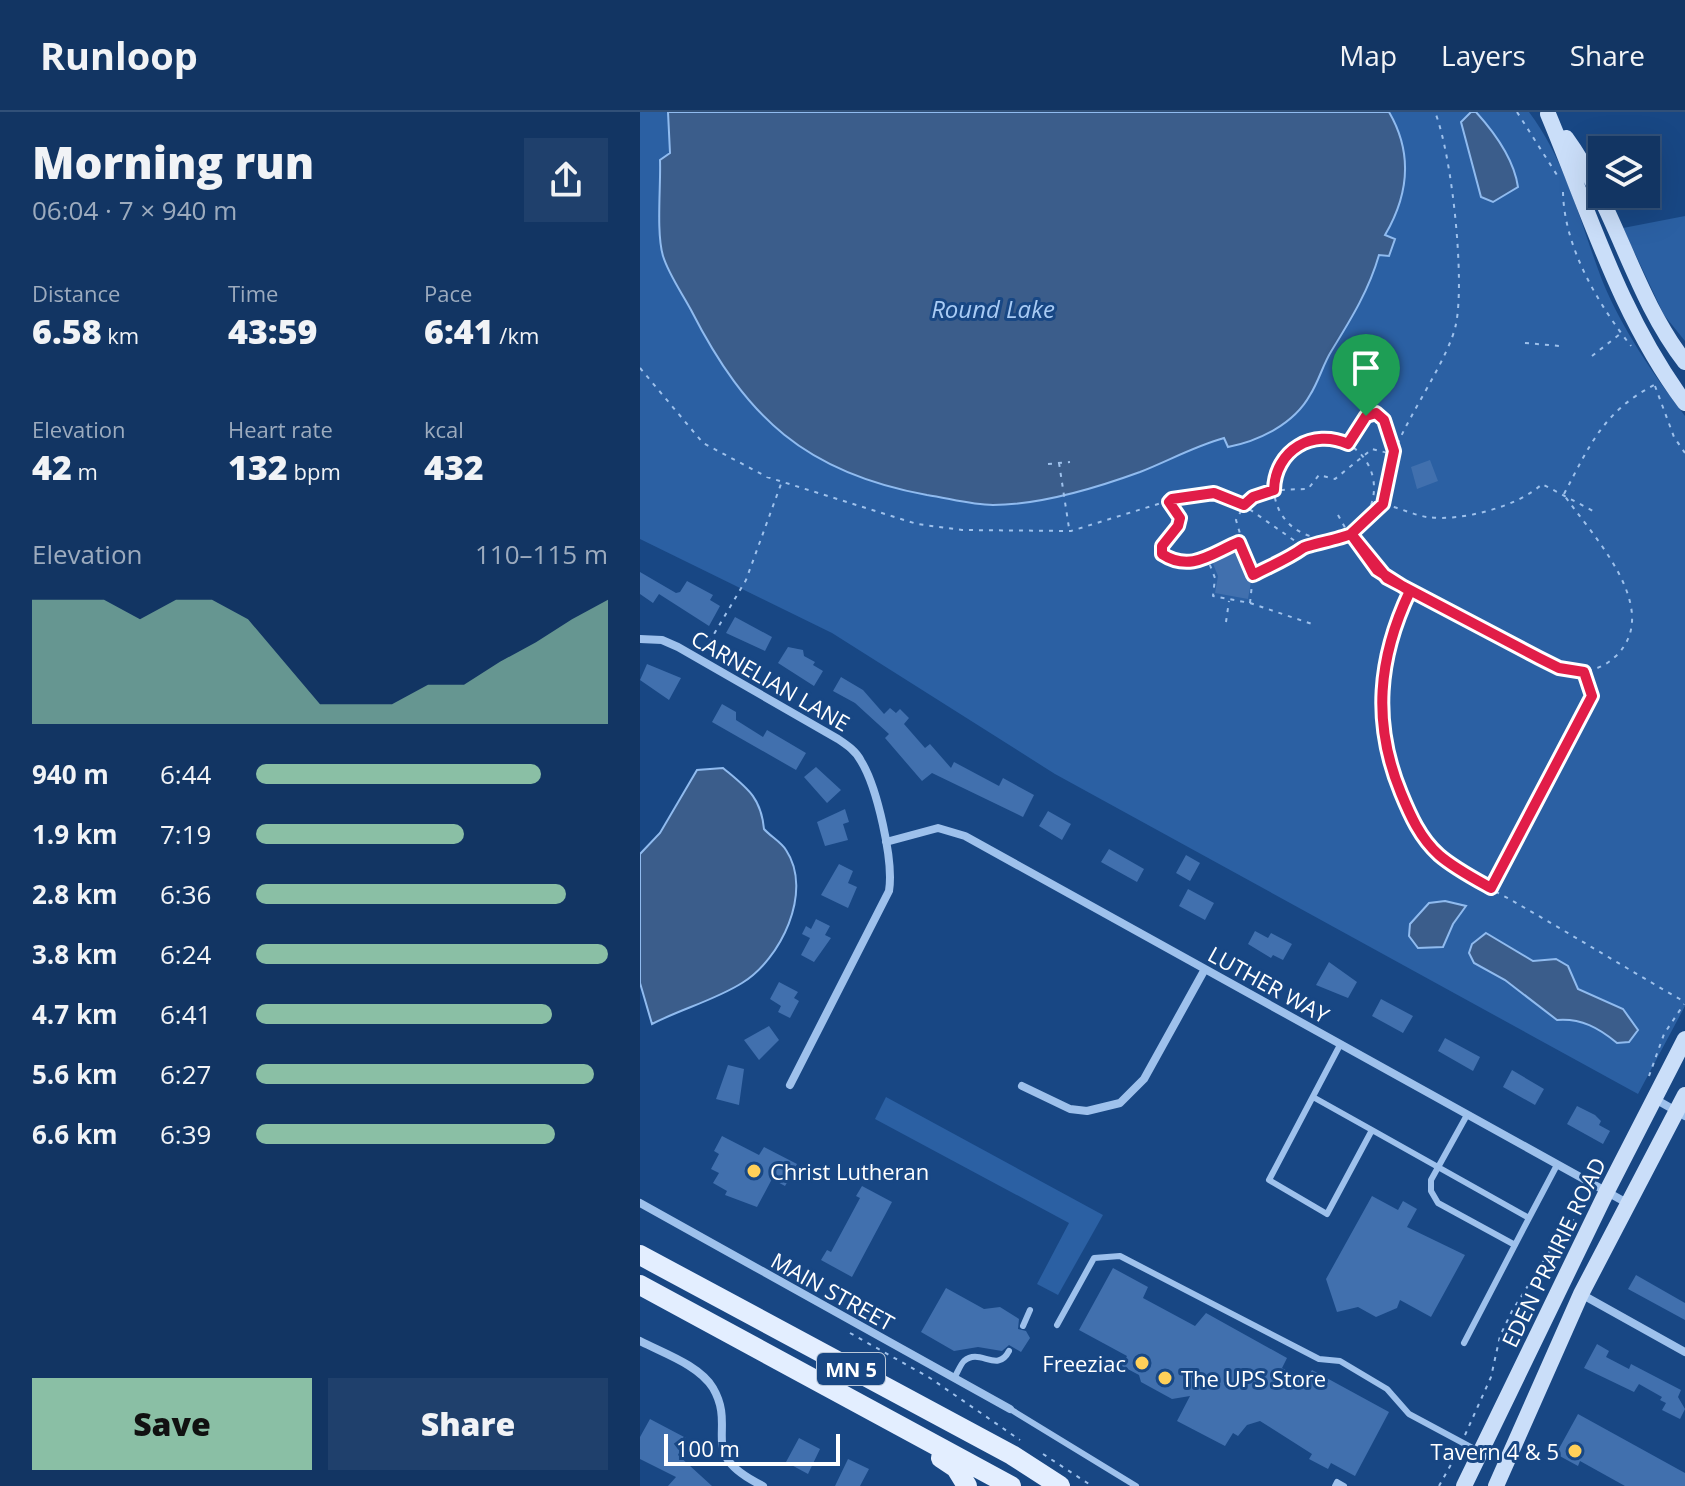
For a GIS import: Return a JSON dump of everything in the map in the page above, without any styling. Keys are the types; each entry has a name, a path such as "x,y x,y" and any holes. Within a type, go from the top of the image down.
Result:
{"main road":[{"path":"1548,113 1581,159 1675,349"},
{"path":"1548,113 1646,357 1685,403"},
{"name":"EDEN PRAIRIE ROAD","path":"1464,1486 1607,1191 1651,1092 1685,1039"},
{"name":"EDEN PRAIRIE ROAD","path":"1496,1486 1581,1294 1627,1203 1681,1113 1685,1095"},
{"name":"MN 5","path":"640,1255 1012,1455 1060,1486"},
{"name":"MN 5","path":"640,1285 1011,1486"},
{"path":"774,1357 818,1391 956,1468 967,1486"}],"street":[{"name":"CARNELIAN LANE","path":"640,639 662,640 699,659 852,748 868,776 892,874 883,906 790,1085"},
{"name":"LUTHER WAY","path":"886,842 938,828 952,830 1627,1203"},
{"path":"1022,1086 1070,1109 1087,1111 1120,1103 1144,1079 1205,969"},
{"path":"1651,1092 1681,1113"},
{"name":"MAIN STREET","path":"640,1203 1010,1409"},
{"path":"1581,1294 1685,1352"},
{"path":"640,1341 705,1378 718,1402 721,1438 728,1462 737,1472 763,1486"}],"lane":[{"path":"1646,357 1675,349"},
{"path":"1646,357 1675,349"},
{"path":"1340,1045 1269,1180 1327,1214 1372,1130"},
{"path":"1313,1097 1529,1218"},
{"path":"1467,1115 1438,1167 1431,1191 1438,1203 1515,1245"},
{"path":"1464,1343 1557,1165"},
{"path":"1057,1325 1094,1258 1120,1256 1319,1359 1340,1361 1387,1389 1409,1414 1481,1453"},
{"path":"1023,1326 1030,1310"},
{"path":"954,1378 964,1361 974,1357 997,1363 1005,1359 1009,1351"},
{"path":"1010,1409 1136,1486"},
{"path":"1335,1486 1337,1482 1344,1486"}],"path":[{"path":"640,368 703,443 782,482 917,524 962,530 1071,531 1187,495 1214,493 1244,505 1305,546 1321,545 1349,533 1383,504 1394,453 1456,322 1453,203 1445,143 1435,112"},
{"path":"1517,112 1561,183 1566,225 1602,308 1621,333 1646,357 1674,437 1685,453"},
{"path":"1592,356 1621,333"},
{"path":"1525,343 1560,346"},
{"path":"1564,495 1601,426 1620,407 1654,385"},
{"path":"1346,443 1365,417 1376,413 1384,420 1394,453"},
{"path":"1346,443 1354,426"},
{"path":"1320,438 1346,443 1362,455 1372,475 1373,493 1365,516 1349,533 1321,538 1300,532 1283,517 1274,490 1278,467 1292,449 1320,438"},
{"path":"1250,603 1253,575 1239,542 1241,537 1236,520 1244,505 1253,497 1274,490 1308,489 1319,475 1335,479 1362,455 1377,448 1394,453"},
{"path":"1048,464 1070,462"},
{"path":"1059,463 1069,528"},
{"path":"699,659 746,580 782,482"},
{"path":"1383,504 1420,516 1442,518 1518,502 1542,484 1595,512"},
{"path":"1338,515 1377,570 1410,591 1559,668 1584,672 1608,663 1623,648 1632,623 1632,606 1623,582 1564,495"},
{"path":"1169,502 1180,518 1178,526 1162,546 1162,554 1181,564 1208,558"},
{"path":"1239,542 1206,555 1215,578 1213,596 1250,603 1312,624"},
{"path":"1253,575 1293,557 1305,546"},
{"path":"1410,591 1395,623 1383,668 1382,727 1387,751 1418,830 1438,854 1685,1002 1652,1061 1651,1092"},
{"path":"1226,622 1230,599"},
{"path":"1491,888 1592,696 1584,672"},
{"path":"1439,1486 1463,1442 1473,1411 1491,1377 1506,1324 1555,1243 1582,1210"},
{"path":"840,1327 930,1378 1025,1443"},
{"path":"1038,1452 1092,1486"}],"shaded area":[{"path":"640,112 1529,112 1563,172 1602,280 1619,316 1685,416 1685,1006 1638,1094 1055,774 832,633 640,539"},
{"path":"1685,216 1685,341 1664,315 1623,228"},
{"path":"886,1097 1103,1215 1058,1295 1037,1284 1069,1223 875,1119"}],"water":[{"name":"Round Lake","path":"668,112 1389,112 1402,143 1405,174 1399,204 1385,235 1395,239 1389,256 1379,255 1365,292 1313,390 1295,415 1285,423 1252,440 1228,447 1224,438 1140,472 1087,489 1030,502 985,505 884,485 847,472 784,435 734,381 712,348 663,256 659,222 660,160 670,153"},
{"path":"1471,112 1476,112 1497,138 1516,177 1518,187 1493,202 1481,197 1461,122"},
{"path":"723,768 751,794 760,809 764,829 786,850 794,867 796,885 789,924 769,958 742,983 652,1024 640,983 640,854 660,833 697,770"},
{"path":"1445,901 1466,906 1453,924 1443,947 1418,948 1409,936 1410,924 1429,903"},
{"path":"1486,933 1533,961 1556,959 1568,966 1578,989 1623,1009 1638,1030 1629,1042 1617,1043 1589,1025 1557,1020 1505,980 1474,963 1469,953 1472,944"}],"building":[{"path":"1430,460 1438,481 1417,489 1411,467"},
{"path":"1239,549 1251,582 1248,599 1215,593 1218,576 1211,559"},
{"path":"640,572 676,593 687,581 713,595 710,600 720,606 709,626 659,594 653,603 640,594"},
{"path":"735,617 772,637 765,651 726,633"},
{"path":"788,647 803,650 804,656 823,671 814,686 778,663"},
{"path":"647,664 681,678 669,700 640,680"},
{"path":"841,677 863,690 884,714 890,708 896,713 900,709 909,718 904,724 925,748 930,744 951,768 954,762 999,786 1003,778 1034,795 1023,817 932,773 922,781 885,738 889,734 855,703 833,691"},
{"path":"722,704 736,712 736,720 763,737 767,730 806,753 796,770 712,722"},
{"path":"816,767 841,790 827,803 804,777"},
{"path":"845,809 849,822 843,824 848,840 825,846 817,822"},
{"path":"1048,811 1071,824 1062,840 1039,826"},
{"path":"1109,849 1144,869 1137,882 1101,862"},
{"path":"1186,855 1200,863 1190,881 1176,873"},
{"path":"839,864 853,871 848,883 857,887 848,908 821,895"},
{"path":"1188,889 1214,903 1205,920 1179,906"},
{"path":"816,919 830,926 825,935 831,938 814,962 801,955 810,938 802,934 806,926 811,929"},
{"path":"1255,931 1268,938 1271,933 1292,944 1283,960 1273,955 1271,958 1248,944"},
{"path":"1329,962 1357,982 1348,998 1316,985"},
{"path":"779,982 798,992 794,998 799,1001 790,1018 778,1012 781,1006 770,999"},
{"path":"1381,999 1413,1016 1403,1033 1372,1016"},
{"path":"769,1026 779,1040 759,1060 744,1040"},
{"path":"1445,1038 1480,1057 1473,1071 1438,1051"},
{"path":"728,1065 744,1069 739,1105 716,1099"},
{"path":"1512,1070 1544,1089 1535,1105 1503,1087"},
{"path":"1577,1106 1595,1115 1601,1121 1599,1125 1610,1131 1603,1144 1567,1124"},
{"name":"Christ Lutheran","path":"722,1136 759,1155 764,1147 797,1164 785,1186 772,1179 757,1207 725,1195 727,1191 713,1183 719,1173 711,1169 719,1154 714,1151"},
{"path":"862,1186 892,1202 852,1277 821,1260 827,1250 831,1252 860,1198 856,1196"},
{"path":"1372,1196 1398,1210 1403,1201 1417,1209 1407,1227 1465,1255 1431,1317 1400,1300 1397,1308 1376,1317 1358,1307 1337,1312 1326,1279"},
{"path":"1113,1268 1148,1287 1143,1298 1195,1326 1206,1313 1287,1358 1282,1368 1305,1381 1312,1370 1389,1412 1355,1476 1331,1463 1328,1469 1309,1459 1312,1454 1260,1421 1247,1425 1238,1436 1233,1433 1225,1446 1177,1421 1190,1396 1172,1399 1141,1382 1139,1375 1122,1366 1127,1356 1079,1330"},
{"path":"1636,1275 1685,1303 1685,1320 1628,1289"},
{"path":"946,1288 984,1309 1000,1307 1019,1319 1018,1329 1026,1331 1030,1338 1021,1352 1009,1345 1002,1351 978,1347 954,1351 921,1332"},
{"path":"1597,1344 1609,1351 1606,1357 1629,1369 1631,1364 1681,1390 1678,1397 1685,1409 1680,1419 1662,1410 1666,1403 1660,1400 1662,1397 1639,1384 1634,1392 1584,1368"},
{"path":"1578,1414 1685,1473 1685,1486 1625,1486 1580,1461 1578,1466 1556,1454"},
{"path":"650,1419 686,1438 678,1455 712,1486 668,1486 676,1477 640,1459 640,1437"},
{"path":"799,1438 820,1449 808,1474 786,1462"},
{"path":"848,1459 869,1469 860,1486 835,1486"}],"place":[{"name":"Christ Lutheran","path":"754,1171"},
{"name":"Freeziac","path":"1142,1363"},
{"name":"The UPS Store","path":"1165,1378"},
{"name":"Tavern 4 & 5","path":"1575,1451"}],"route":[{"path":"1366,416 1348,444 1320,438 1305,441 1292,449 1278,467 1274,490 1260,493 1244,505 1214,493 1172,499 1169,502 1180,518 1178,526 1162,546 1162,554 1181,564 1208,558 1206,555 1239,542 1253,575 1293,557 1305,546 1321,545 1351,534 1377,570 1387,578 1410,591 1395,623 1383,668 1382,727 1387,751 1418,830 1438,854 1491,888 1592,696 1584,672 1559,668 1377,570 1371,562 1351,534 1375,515 1383,504 1394,451 1382,416 1376,413 1366,416"}]}
